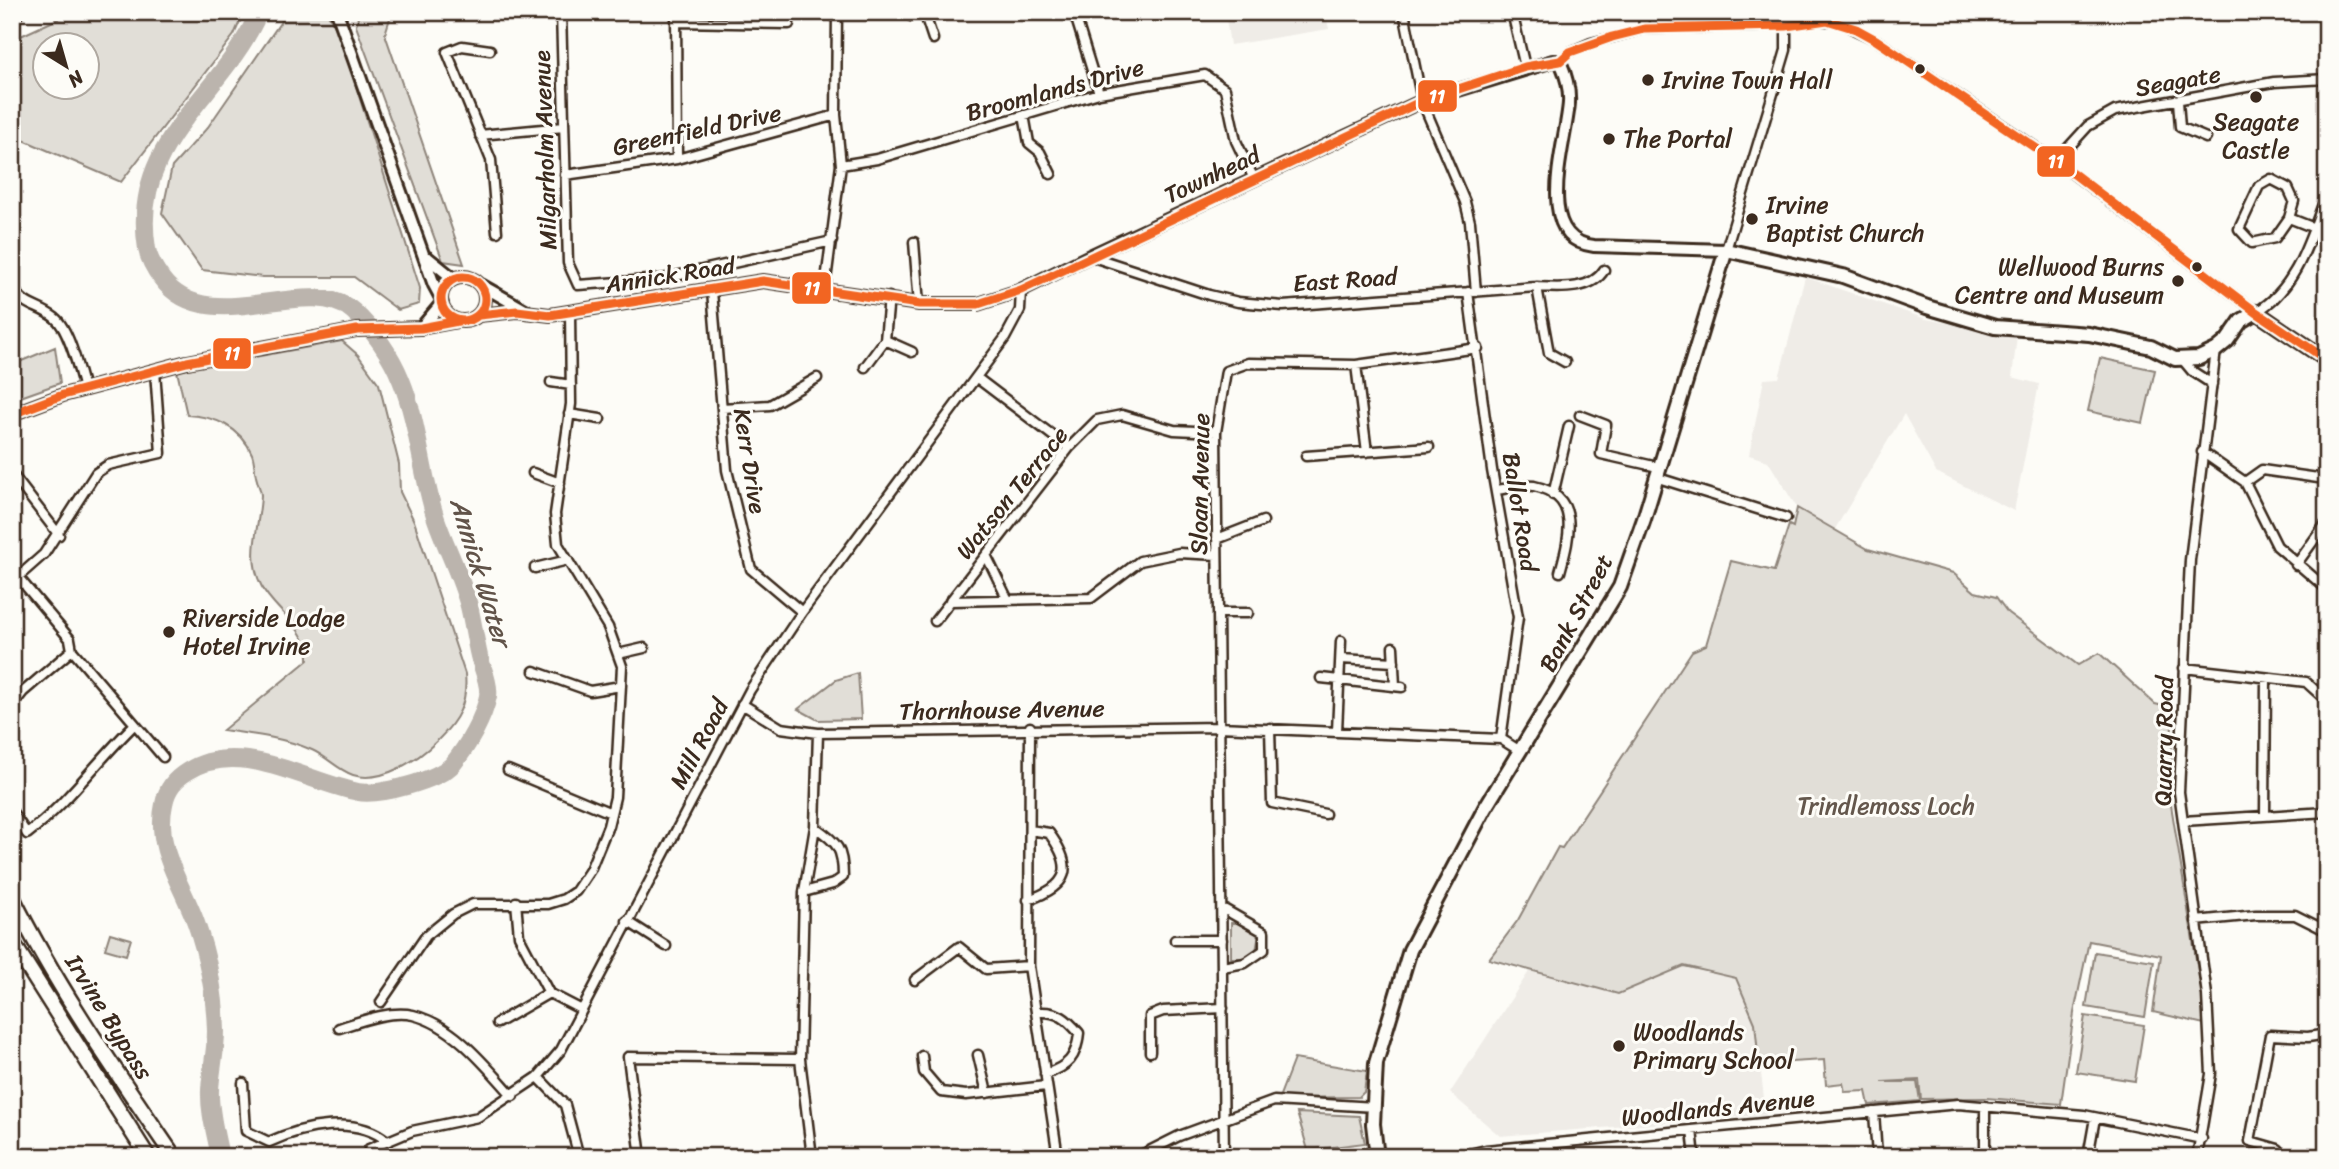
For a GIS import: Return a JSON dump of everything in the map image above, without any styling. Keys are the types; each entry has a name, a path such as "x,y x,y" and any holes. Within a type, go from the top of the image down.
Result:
{"highway":[{"path":"12,891 30,933"},
{"name":"Irvine Bypass","path":"12,897 30,933 114,1069 174,1157"},
{"name":"Irvine Bypass","path":"13,945 148,1157"}],"main road":[{"path":"340,12 426,256 433,285 450,317 458,321"},
{"path":"1560,61 1568,84 1569,103 1557,201 1560,222 1566,235 1577,243 1594,246 1726,250 1843,276 1927,307 1995,327 2089,334 2151,347 2175,359 2199,358 2216,350 2227,341 2241,321 2256,312 2327,360"},
{"name":"Townhead","path":"1021,290 1423,101 1525,67 1560,61"},
{"name":"Bank Street","path":"1377,1157 1374,1107 1376,1063 1410,950 1485,808 1619,587 1726,250"},
{"path":"426,256 439,270 454,279"},
{"path":"12,414 85,389 155,370 357,330 400,330 421,328 458,321 468,321 480,315 486,297 481,285 468,277 454,279 444,288 441,300 421,328"},
{"name":"Annick Road","path":"480,315 503,311 550,315 763,281 919,304 978,304 1021,290"},
{"name":"Annick Road","path":"481,285 531,313"}],"street":[{"name":"Milgarholm Avenue","path":"561,12 568,263 578,285"},
{"path":"676,12 677,159"},
{"path":"825,289 841,165 836,115 837,12"},
{"path":"910,12 911,16 924,12 933,39"},
{"path":"1074,12 1099,93"},
{"name":"Ballot Road","path":"1404,12 1423,101 1465,202 1470,222 1472,292 1478,348 1496,490 1518,617 1501,739"},
{"path":"1512,12 1525,67"},
{"path":"1643,12 1644,29"},
{"path":"1560,61 1570,52 1591,43 1644,29 1786,26 1827,20 1856,29 2056,161 2256,312 2272,302 2283,290 2314,227 2327,192"},
{"path":"676,22 789,24"},
{"name":"Bank Street","path":"1726,250 1782,67 1786,50 1786,26"},
{"path":"490,50 462,46 447,52 491,160 497,232"},
{"name":"Broomlands Drive","path":"841,165 877,159 1099,93 1205,75 1225,89 1236,141 1254,179"},
{"name":"Seagate","path":"2056,161 2088,126 2104,114 2274,82 2327,79"},
{"path":"2178,101 2180,127 2206,138"},
{"name":"Greenfield Drive","path":"565,176 677,159 836,115"},
{"path":"1024,115 1029,143 1040,152 1051,174"},
{"path":"481,135 564,127"},
{"path":"2271,179 2288,188 2294,201 2288,218 2275,238 2252,243 2239,229 2259,186 2271,179"},
{"path":"2288,218 2327,233"},
{"name":"Annick Road","path":"578,285 662,279 832,241"},
{"path":"914,242 919,304"},
{"name":"East Road","path":"1090,256 1209,295 1243,303 1283,306 1537,287 1570,288 1594,280 1604,270"},
{"path":"12,287 22,302 57,319 70,344 85,389"},
{"path":"1537,287 1549,353 1565,362"},
{"name":"Mill Road","path":"375,1157 369,1149 412,1131 478,1117 538,1077 561,1050 742,704 802,612 1014,324 1022,303 1021,290"},
{"name":"Kerr Drive","path":"712,291 727,470 751,569 802,612"},
{"path":"865,367 885,340 889,298"},
{"path":"381,1002 426,936 453,914 473,904 548,904 564,900 576,891 590,870 611,813 615,797 622,666 608,627 558,544 555,514 569,414 570,312"},
{"path":"885,340 912,352"},
{"name":"Sloan Avenue","path":"1224,1157 1216,432 1226,371 1248,363 1356,365 1478,348"},
{"name":"Quarry Road","path":"2197,1157 2211,1074 2207,995 2179,792 2190,560 2216,350"},
{"path":"2182,359 2192,371 2212,384"},
{"path":"1356,365 1367,452"},
{"path":"155,370 161,453 108,465 96,473 59,535 44,554 15,579 70,639 72,650 163,757"},
{"path":"977,377 1069,448"},
{"path":"722,408 770,405 817,379"},
{"path":"551,382 571,385"},
{"path":"569,414 600,419"},
{"name":"Watson Terrace","path":"935,621 1069,448 1097,420 1122,415 1174,430 1216,432"},
{"path":"1580,415 1606,425 1601,454 1786,518"},
{"path":"1553,495 1569,426"},
{"path":"1306,456 1429,447"},
{"path":"2202,452 2245,482 2277,546 2327,589"},
{"path":"2245,482 2262,470 2318,478"},
{"path":"533,473 559,483"},
{"path":"12,474 59,535"},
{"path":"1496,490 1532,486 1553,495 1566,509 1571,523 1560,572"},
{"path":"1217,538 1263,522"},
{"path":"2296,565 2327,522"},
{"path":"950,601 1091,598 1140,561 1180,552 1217,555"},
{"path":"986,555 1008,600"},
{"path":"535,569 568,560"},
{"path":"1218,613 1248,613"},
{"path":"1337,731 1342,641"},
{"path":"1321,678 1399,686 1393,647"},
{"path":"618,654 644,648"},
{"path":"12,706 23,692 72,650"},
{"path":"1341,659 1394,662"},
{"path":"2185,668 2306,682 2327,701"},
{"path":"534,671 590,691 621,687"},
{"path":"2265,816 2266,678"},
{"name":"Thornhouse Avenue","path":"742,704 781,728 818,733 1030,727 1270,728 1501,739 1520,751"},
{"path":"12,812 27,834 68,800 95,763 134,724"},
{"path":"1030,727 1029,966 1058,1157"},
{"path":"1270,728 1272,803 1325,814"},
{"path":"812,1157 800,1059 804,892 815,827 818,733"},
{"path":"508,770 611,813"},
{"path":"2183,821 2327,812"},
{"path":"804,892 833,884 843,877 843,854 831,838 815,827"},
{"path":"1028,900 1054,891 1066,872 1064,853 1049,834 1030,830"},
{"path":"516,902 519,936 549,993 582,1010"},
{"path":"1222,908 1264,932 1264,950 1245,963 1222,967"},
{"path":"2196,921 2256,915 2295,915 2327,931"},
{"path":"627,921 666,946"},
{"path":"1175,940 1222,940"},
{"path":"915,980 959,947 986,970 1029,966"},
{"path":"497,1023 549,993"},
{"path":"1150,1052 1150,1016 1163,1011 1223,1007"},
{"path":"1038,1012 1051,1011 1067,1019 1079,1033 1077,1051 1065,1067 1045,1074"},
{"path":"339,1028 372,1018 411,1014 439,1026 486,1065 513,1096"},
{"path":"2284,1157 2278,1149 2250,1142 2270,1035 2308,1037 2327,1034"},
{"path":"978,1055 987,1093"},
{"path":"922,1056 924,1072 941,1092 966,1096 1046,1086"},
{"path":"641,1157 628,1058 800,1059"},
{"path":"538,1077 565,1105 579,1157"},
{"path":"243,1083 246,1131 269,1142 298,1129 352,1126 373,1129 387,1141"},
{"path":"1137,1157 1224,1119 1274,1101 1374,1107"},
{"name":"Woodlands Avenue","path":"1457,1157 1692,1130 1958,1104 2095,1118 2202,1139"},
{"path":"1984,1106 1985,1157"},
{"path":"1874,1112 1877,1157"},
{"path":"2088,1157 2095,1118"},
{"path":"1692,1130 1695,1157"}],"shaded area":[{"path":"1225,12 1342,12 1326,15 1329,29 1230,45"},
{"path":"1805,277 1926,319 2017,336 2012,377 2039,384 2014,511 1936,472 1904,414 1835,529 1797,508 1768,461 1749,455 1764,379 1779,378"},
{"name":"Woodlands Primary School","path":"1684,966 1737,979 1755,1023 1766,1115 1500,1136 1450,1093 1530,970 1618,994"}],"green space":[{"path":"73,12 244,12 234,35 121,182 12,135 12,40"},
{"path":"282,12 327,12 340,36 420,288 419,304 398,310 354,277 263,277 202,270 162,213 172,167 208,127 282,20"},
{"path":"359,12 392,12 385,34 464,264 443,261 356,26"},
{"path":"342,341 358,355 379,384 399,464 400,492 414,521 466,684 460,710 438,740 421,755 399,768 388,773 364,777 348,773 317,753 291,742 223,730 308,660 307,649 297,629 261,585 257,574 254,552 261,491 252,454 241,437 226,425 187,415 177,371"},
{"path":"55,347 60,383 12,400 12,365"},
{"path":"2100,358 2155,370 2143,423 2088,411"},
{"name":"Trindlemoss Loch","path":"1797,508 1868,549 1953,573 1975,592 1996,597 2008,613 2078,665 2099,653 2155,704 2172,708 2171,805 2202,996 2204,1024 2153,1012 2161,955 2089,941 2074,1013 2061,1104 1986,1098 1921,1099 1919,1080 1882,1082 1917,1082 1920,1101 1869,1105 1866,1091 1845,1092 1843,1083 1826,1085 1824,1060 1759,1064 1755,1023 1736,978 1684,966 1618,994 1489,959 1518,920 1558,847 1562,848 1692,651 1706,645 1731,561 1774,571 1789,525 1793,527"},
{"path":"858,673 861,719 818,720 798,709 836,680"},
{"path":"1231,923 1241,923 1259,935 1256,951 1242,958 1231,958"},
{"path":"110,933 131,939 126,955 105,949"},
{"path":"2095,952 2154,961 2145,1017 2086,1007"},
{"path":"2085,1016 2144,1025 2135,1081 2076,1072"},
{"path":"1294,1059 1367,1071 1364,1092 1359,1097 1279,1098"},
{"path":"1297,1113 1359,1116 1365,1143 1308,1150"}],"waterway":[{"name":"Annick Water","path":"220,1157 210,1098 216,1031 212,990 200,936 166,851 162,820 169,789 188,771 208,762 229,759 273,765 358,792 380,792 422,781 453,764 479,723 488,692 466,595 431,502 407,397 392,361 374,334 353,311 333,301 310,298 230,306 205,305 181,297 162,279 148,253 145,211 152,178 165,149 182,122 243,42 259,12"}],"transit line":[{"name":"11","path":"479,315 517,311 550,315 763,281 919,304 978,304 1021,290 1422,101 1525,67 1560,61 1570,52 1612,37 1644,29 1786,26 1827,20 1856,29 1876,40 2074,174 2256,312 2327,360"},
{"name":"11","path":"463,277 479,283 485,299 479,315 463,321 447,315 441,299 447,283 463,277"},
{"name":"11","path":"12,414 63,395 187,362 357,330 421,328 458,321"}],"place":[{"name":"Irvine Town Hall","path":"1648,80"},
{"name":"Seagate Castle","path":"2256,97"},
{"name":"The Portal","path":"1609,139"},
{"name":"Irvine Baptist Church","path":"1752,219"},
{"name":"Wellwood Burns Centre and Museum","path":"2178,281"},
{"name":"Riverside Lodge Hotel Irvine","path":"169,632"},
{"name":"Woodlands Primary School","path":"1619,1046"}]}
